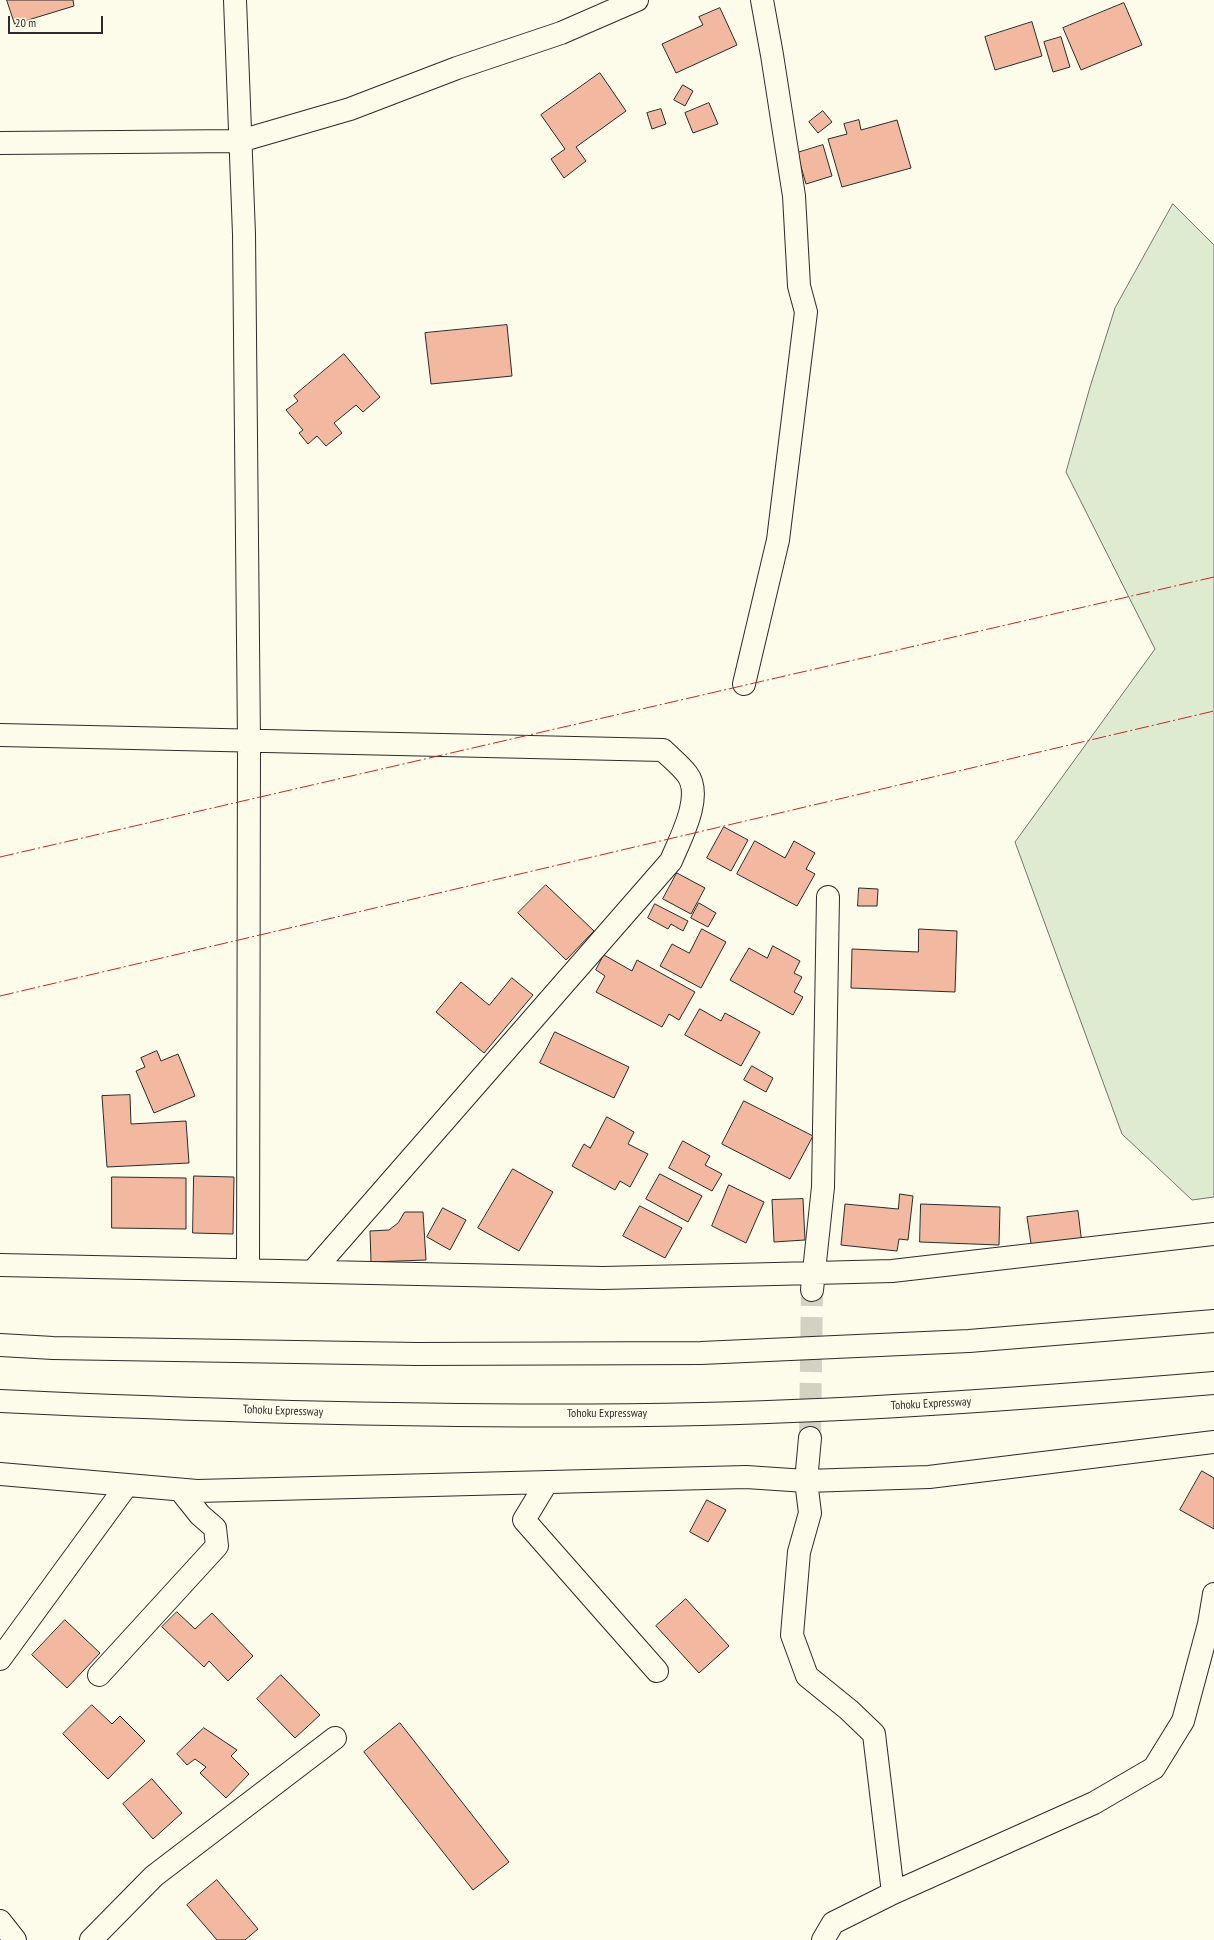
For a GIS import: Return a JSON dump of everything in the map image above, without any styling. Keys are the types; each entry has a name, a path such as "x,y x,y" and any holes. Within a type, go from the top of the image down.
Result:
{"main road":[{"path":"235,0 244,234 249,742 248,1269"},
{"path":"0,143 240,141 350,109 456,68 561,33 637,0"},
{"path":"744,684 778,540 806,312 799,286 794,196 762,0"},
{"path":"0,735 249,742 663,750 688,775 694,794 688,822 671,861 313,1271"},
{"path":"812,1281 817,1249 823,1187 828,897"},
{"path":"0,1265 812,1281 892,1270 1214,1234"},
{"path":"0,1345 61,1348 417,1354 701,1353 969,1341 1214,1321"},
{"name":"Tohoku Expressway","path":"0,1401 416,1415 702,1414 973,1402 1214,1383"},
{"path":"810,1438 806,1481 810,1513 799,1552 792,1635 807,1676 849,1710 874,1734 893,1893"},
{"path":"0,1474 197,1492 746,1477 806,1481 929,1476 1214,1442"},
{"path":"547,1482 524,1520 657,1671"},
{"path":"0,1659 127,1485"},
{"path":"100,1675 217,1546 215,1528 200,1515 180,1490"},
{"path":"823,1940 833,1923 893,1893 1094,1803 1154,1768 1183,1721 1209,1624 1214,1594"},
{"path":"91,1940 154,1876 335,1738"},
{"path":"0,1921 15,1940"}],"green space":[{"path":"1173,204 1214,245 1214,1197 1192,1200 1122,1134 1015,842 1155,649 1066,472 1090,387 1115,308"}],"building":[{"path":"7,0 73,0 74,6 15,24"},
{"path":"1124,3 1142,45 1081,70 1063,28"},
{"path":"720,8 737,45 676,73 662,44 703,25 699,17"},
{"path":"1032,22 1042,56 995,70 985,37"},
{"path":"1061,37 1070,67 1053,72 1044,42"},
{"path":"600,73 626,111 576,147 586,161 564,178 551,159 565,149 541,115"},
{"path":"683,85 693,91 685,106 674,100"},
{"path":"709,103 718,124 693,133 685,113"},
{"path":"661,109 666,124 652,129 647,113"},
{"path":"823,111 832,122 818,133 809,122"},
{"path":"859,120 861,130 897,120 911,168 842,187 828,139 847,134 844,124"},
{"path":"823,145 832,176 806,184 797,153"},
{"path":"507,325 512,376 431,384 425,333"},
{"path":"344,354 380,397 363,412 356,405 334,423 342,433 326,446 317,436 308,444 299,433 303,430 286,410 298,401 294,396"},
{"path":"724,827 748,840 731,871 707,858"},
{"path":"755,841 785,858 794,841 815,853 806,869 815,874 797,906 737,874"},
{"path":"677,873 705,888 691,914 663,899"},
{"path":"546,885 594,931 566,960 518,913"},
{"path":"859,888 878,889 877,906 858,906"},
{"path":"699,903 716,913 708,927 691,918"},
{"path":"655,904 688,921 683,931 671,924 668,929 648,918"},
{"path":"702,929 726,942 701,988 660,966 672,944 689,953"},
{"path":"919,929 957,931 955,992 851,988 852,949 918,952"},
{"path":"773,946 800,961 794,973 802,977 794,992 803,997 793,1015 730,980 749,948 767,958"},
{"path":"604,955 632,971 637,960 695,992 679,1020 669,1014 662,1027 596,992 605,976 596,970"},
{"path":"512,978 533,995 484,1053 436,1012 461,982 489,1005"},
{"path":"700,1009 721,1021 725,1013 760,1032 741,1066 685,1035"},
{"path":"555,1032 629,1067 614,1098 540,1063"},
{"path":"157,1051 161,1061 178,1054 195,1096 154,1113 136,1071 145,1067 141,1058"},
{"path":"752,1066 773,1078 766,1092 744,1080"},
{"path":"130,1095 131,1124 186,1121 189,1163 107,1167 102,1096"},
{"path":"744,1101 813,1136 790,1179 722,1144"},
{"path":"607,1117 634,1132 628,1144 648,1154 630,1187 620,1181 615,1190 572,1166 584,1144 590,1148"},
{"path":"683,1141 710,1156 705,1165 722,1174 712,1191 669,1168"},
{"path":"513,1169 553,1192 519,1251 478,1228"},
{"path":"660,1174 702,1196 688,1222 646,1199"},
{"path":"194,1176 234,1177 233,1234 193,1233"},
{"path":"112,1177 186,1178 186,1229 112,1228"},
{"path":"729,1185 764,1202 746,1243 712,1226"},
{"path":"900,1194 913,1196 908,1240 899,1239 897,1251 841,1245 845,1204 898,1209"},
{"path":"803,1199 805,1240 774,1242 772,1200"},
{"path":"921,1204 1000,1207 999,1245 920,1242"},
{"path":"640,1206 682,1228 665,1258 623,1236"},
{"path":"443,1208 466,1220 450,1250 427,1237"},
{"path":"1078,1211 1082,1244 1032,1250 1027,1217"},
{"path":"405,1212 423,1212 426,1260 371,1262 370,1231 389,1230 398,1223"},
{"path":"1202,1471 1214,1478 1214,1529 1180,1510"},
{"path":"707,1500 726,1510 708,1542 690,1532"},
{"path":"686,1599 729,1646 699,1673 656,1626"},
{"path":"177,1612 195,1629 212,1613 253,1656 228,1681 209,1661 204,1667 162,1627"},
{"path":"65,1620 100,1653 67,1688 32,1655"},
{"path":"281,1675 320,1715 295,1738 257,1699"},
{"path":"92,1705 112,1724 120,1716 145,1741 108,1779 63,1734"},
{"path":"400,1723 509,1862 473,1890 364,1752"},
{"path":"204,1728 237,1750 231,1756 249,1774 226,1798 200,1773 206,1767 195,1759 187,1765 177,1754"},
{"path":"152,1779 182,1813 153,1839 123,1804"},
{"path":"217,1880 258,1929 245,1940 217,1940 187,1905"}],"tunnel":[{"path":"810,1438 812,1290"}],"power":[{"path":"0,857 1214,577"},
{"path":"0,996 1214,711"}]}
